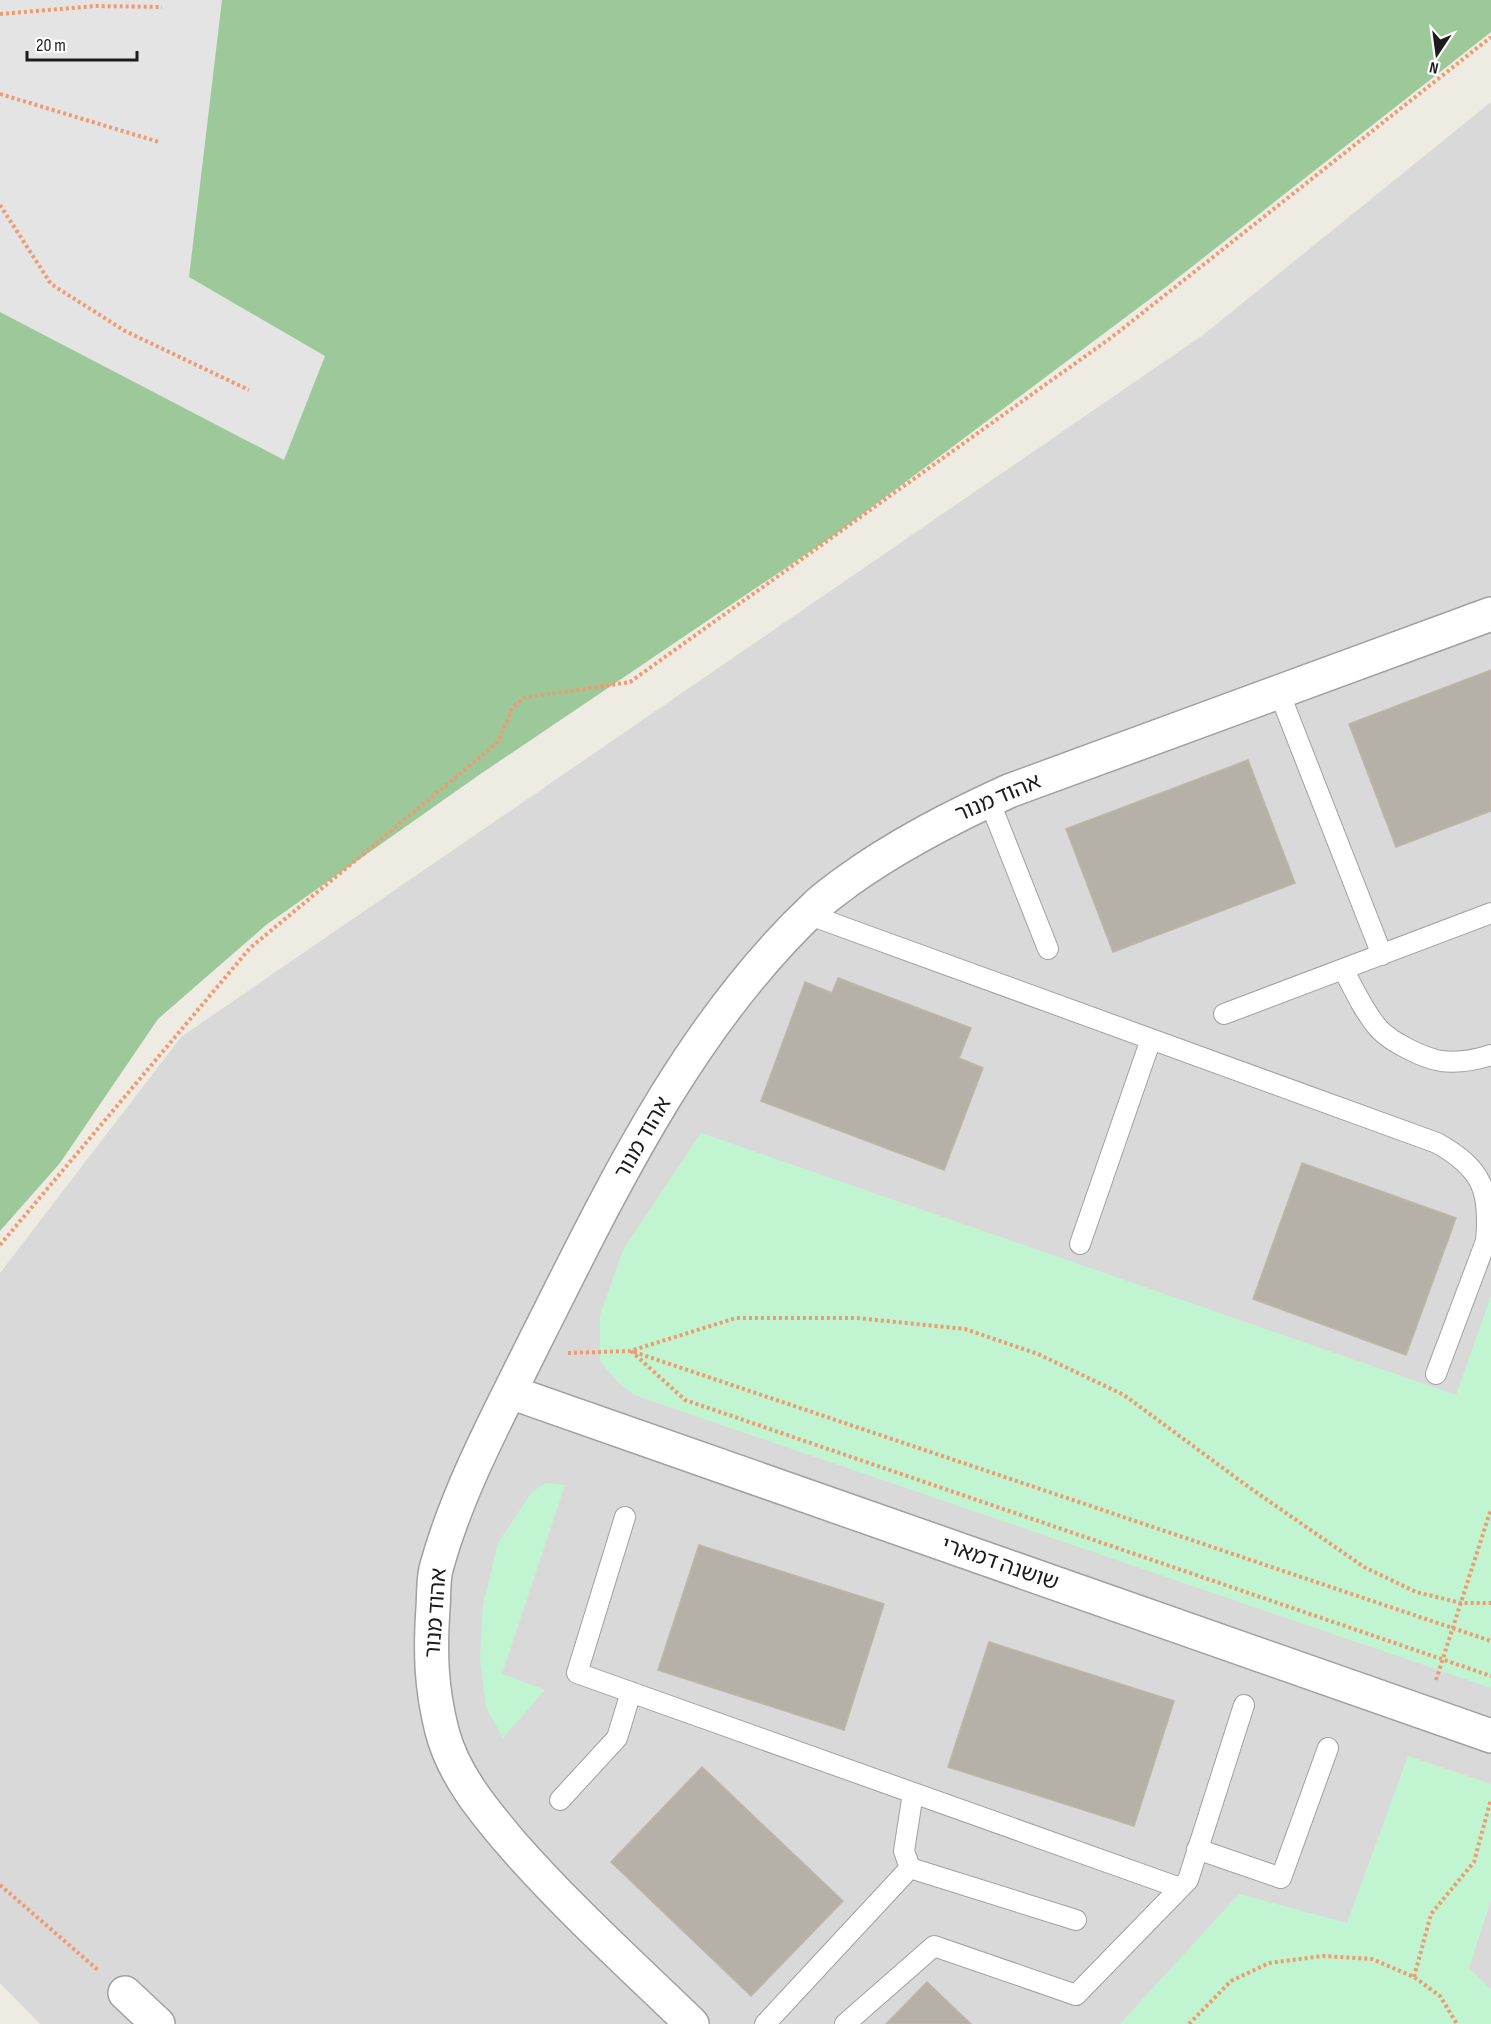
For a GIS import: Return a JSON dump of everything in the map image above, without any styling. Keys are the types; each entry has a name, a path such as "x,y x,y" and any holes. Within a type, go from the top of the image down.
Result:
{"street":[{"name":"אהוד מנור","path":"692,2024 548,1886 466,1786 443,1736 432,1686 431,1637 435,1573 459,1501 528,1354 634,1149 684,1067 722,1011 771,950 819,902 861,871 907,842 956,814 1009,791 1491,614"},
{"name":"שושנה דמארי","path":"510,1392 1491,1736"},
{"path":"125,1993 158,2024"}],"lane":[{"path":"1279,692 1382,955"},
{"path":"988,800 1048,949"},
{"path":"1224,1014 1491,913"},
{"path":"807,914 1437,1143 1456,1154 1480,1177 1488,1194 1490,1222 1486,1240 1436,1374"},
{"path":"1343,969 1361,1003 1380,1030 1407,1048 1441,1061 1477,1060 1491,1055"},
{"path":"1080,1244 1151,1039"},
{"path":"625,1517 577,1673 1180,1888"},
{"path":"560,1800 617,1738 630,1692"},
{"path":"845,2024 933,1946 1077,1995 1188,1880 1244,1705"},
{"path":"1197,1849 1281,1878 1328,1748"},
{"path":"910,1868 904,1851 914,1793"},
{"path":"910,1868 1076,1920"},
{"path":"765,2024 910,1868"}],"path":[{"path":"0,14 96,6 162,7"},
{"path":"0,1245 250,948 498,742 513,707 524,698 630,682 1112,337 1491,37"},
{"path":"0,94 78,119 159,141"},
{"path":"0,205 51,284 125,331 249,390"},
{"path":"528,1354 630,1351 736,1318 857,1318 965,1329 1038,1354 1124,1395 1250,1488 1364,1567 1416,1592 1461,1603 1491,1603"},
{"path":"630,1351 685,1400 1491,1676"},
{"path":"630,1351 1491,1641"},
{"path":"1425,1713 1491,1509"},
{"path":"1414,1977 1431,1914 1474,1862 1491,1799"},
{"path":"0,1886 125,1993"},
{"path":"1189,2024 1231,1981 1269,1962 1323,1956 1372,1959 1414,1977 1440,1996 1457,2024"}],"shaded area":[{"path":"0,0 222,0 189,277 325,356 284,460 0,312"},
{"path":"1491,102 1491,2024 40,2024 0,1983 0,1273 181,1037 1203,335"}],"green space":[{"path":"0,0 1491,0 1491,32 1170,284 836,534 479,775 266,925 158,1019 60,1163 0,1231"},
{"path":"701,1133 1456,1395 1491,1296 1491,1688 634,1395 617,1381 600,1361 600,1315 623,1250"},
{"path":"546,1483 565,1485 502,1674 545,1690 503,1738 486,1707 480,1658 483,1605 498,1543 532,1492"},
{"path":"1408,1756 1491,1784 1491,1900 1469,1968 1491,1989 1491,2024 1120,2024 1239,1894 1347,1923"}],"building":[{"path":"1491,670 1491,811 1396,847 1349,724"},
{"path":"1248,760 1295,883 1113,952 1066,829"},
{"path":"838,978 971,1028 959,1058 983,1068 944,1170 761,1101 805,982 832,993"},
{"path":"1302,1163 1456,1218 1406,1355 1253,1299"},
{"path":"699,1545 884,1604 844,1730 658,1670"},
{"path":"989,1642 1174,1701 1134,1826 948,1767"},
{"path":"702,1767 843,1901 751,1996 611,1862"},
{"path":"927,1982 971,2024 886,2024"}]}
